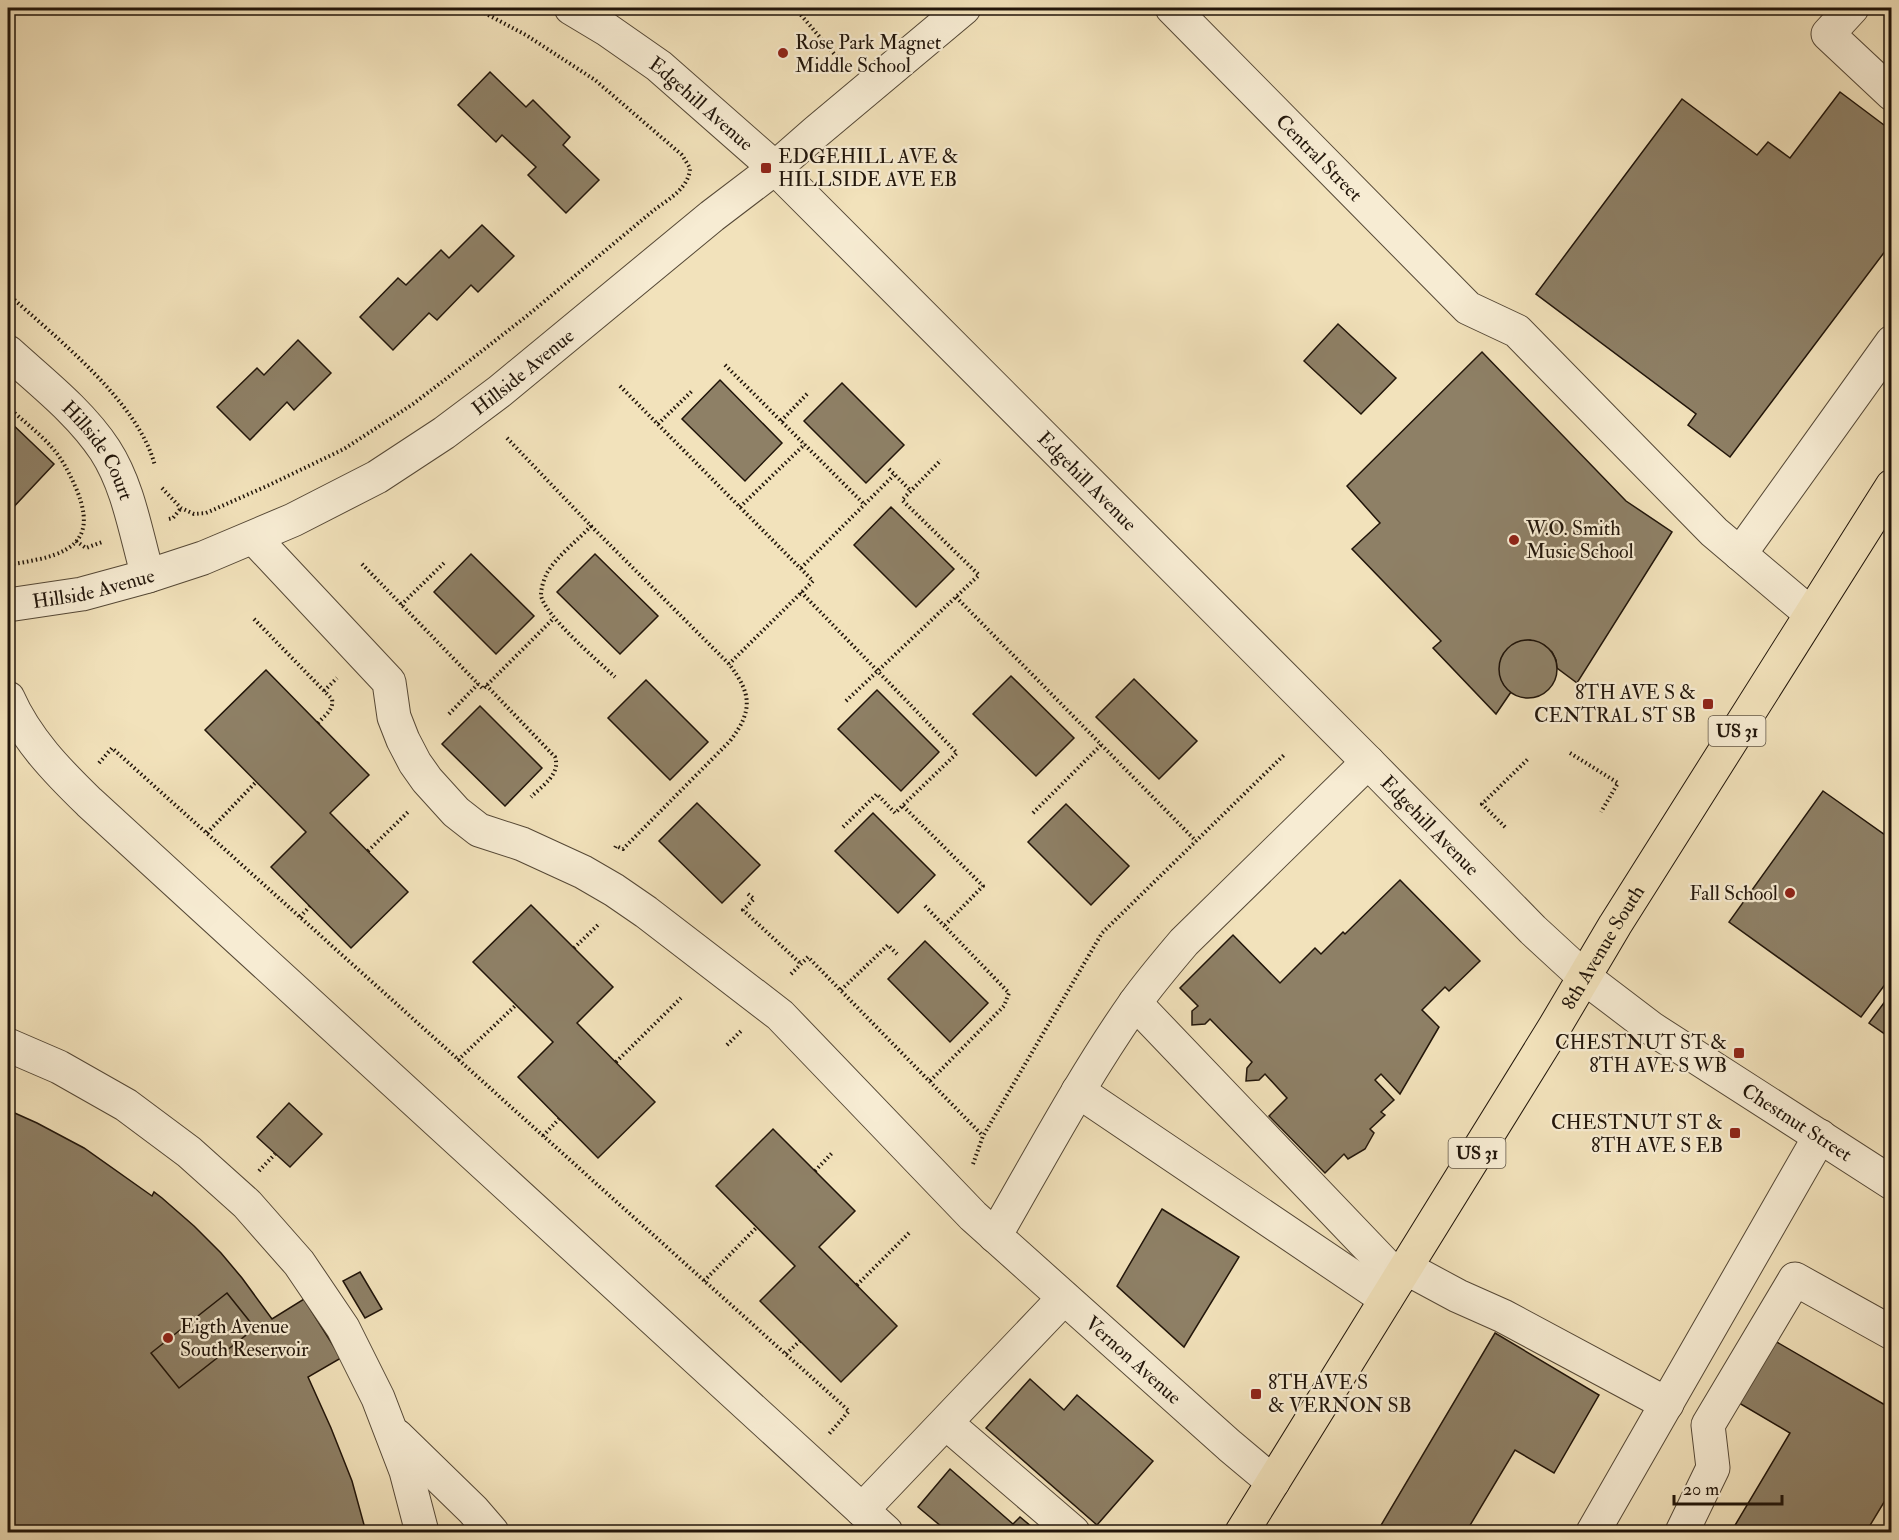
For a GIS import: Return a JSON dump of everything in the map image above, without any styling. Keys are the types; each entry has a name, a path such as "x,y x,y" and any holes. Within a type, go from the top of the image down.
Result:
{"main road":[{"name":"8th Avenue South","path":"1242,1533 1615,925 1892,486"}],"street":[{"name":"Edgehill Avenue","path":"571,8 659,66 775,168 1533,930 1584,977"},
{"name":"Central Street","path":"1172,8 1468,308 1517,331 1714,532 1740,554"},
{"path":"1852,8 1828,34 1892,94"},
{"name":"Hillside Avenue","path":"8,605 82,594 203,558 254,538 377,477 444,433 501,391 712,216 775,168 955,10"},
{"path":"1812,614 1740,554 1892,342"},
{"name":"Hillside Court","path":"8,352 94,434 106,451 125,494 148,576"},
{"name":"Vernon Avenue","path":"254,538 389,682 394,717 403,740 415,763 456,812 479,830 522,844 600,882 646,912 780,1015 958,1201 1064,1298 1273,1482"},
{"path":"8,698 29,736 76,789 886,1533"},
{"path":"995,1236 1078,1091 1135,1003 1184,942 1368,762"},
{"name":"Chestnut Street","path":"1584,977 1651,1028 1892,1183"},
{"path":"1135,1003 1397,1282"},
{"path":"8,1045 59,1067 126,1106 189,1152 247,1204 299,1263 343,1328 378,1398 406,1471 422,1533"},
{"path":"1078,1091 1397,1282 1458,1296 1503,1316 1667,1404"},
{"path":"1593,1533 1820,1136"},
{"path":"1682,1533 1713,1468 1708,1425 1795,1279 1892,1333"},
{"path":"862,1510 1064,1298"},
{"path":"946,1423 1073,1533"},
{"path":"392,1431 473,1510 492,1533"}],"path":[{"path":"160,482 181,508 194,514 206,513 344,449 413,404 528,315 675,195 685,184 690,168 682,155 595,80 526,35 475,8"},
{"path":"795,8 842,63"},
{"path":"8,294 97,376 132,416 146,441 156,468"},
{"path":"725,365 864,505"},
{"path":"620,386 813,580 729,664"},
{"path":"658,424 692,391"},
{"path":"780,421 808,393"},
{"path":"8,407 54,450 70,475 82,504 84,524 78,539 68,549 54,555 8,564"},
{"path":"507,438 729,664 743,685 746,699 747,714 730,741 623,849 616,846 600,882"},
{"path":"740,507 805,444"},
{"path":"846,702 979,575 902,500 941,460"},
{"path":"889,469 911,491"},
{"path":"801,568 894,475"},
{"path":"591,526 546,574 541,596 545,607 554,618 615,678"},
{"path":"401,605 444,563"},
{"path":"362,564 483,689 554,618"},
{"path":"801,592 957,753 895,813 877,794 842,828"},
{"path":"956,597 1196,841"},
{"path":"254,619 332,699 331,709 318,723"},
{"path":"449,714 478,684"},
{"path":"486,685 555,757 554,775 531,797"},
{"path":"1033,813 1101,745"},
{"path":"76,789 112,748 786,1354 849,1412 806,1459"},
{"path":"1570,753 1618,783 1601,812"},
{"path":"958,1201 983,1136 1102,933 1285,754"},
{"path":"1505,827 1482,804 1528,759"},
{"path":"207,833 256,782"},
{"path":"368,851 434,788"},
{"path":"903,806 983,886 945,925"},
{"path":"748,894 754,898 743,910 801,964"},
{"path":"300,917 310,906"},
{"path":"925,906 1009,993 1004,1006 930,1081"},
{"path":"841,990 888,945 897,954"},
{"path":"791,974 808,957 983,1136"},
{"path":"616,1062 681,998"},
{"path":"458,1060 516,1005"},
{"path":"543,1136 559,1119"},
{"path":"814,1171 832,1153"},
{"path":"704,1281 756,1228"},
{"path":"856,1285 910,1232"},
{"path":"786,1354 800,1341"}],"building":[{"path":"490,72 526,107 533,100 570,137 563,145 599,180 566,213 528,175 536,167 502,135 496,142 458,105"},
{"path":"1840,92 1892,131 1892,242 1730,457 1688,425 1696,414 1536,294 1682,99 1757,155 1768,142 1790,158"},
{"path":"482,225 514,256 478,292 471,285 437,320 429,313 393,350 360,317 398,278 406,285 441,250 449,258"},
{"path":"1338,324 1396,378 1361,414 1304,361"},
{"path":"298,340 331,373 294,410 287,402 250,440 217,407 257,368 264,375"},
{"name":"W.O. Smith Music School","path":"1482,352 1626,501 1672,532 1577,683 1557,668 1552,652 1545,646 1530,640 1522,641 1509,648 1501,660 1501,678 1511,692 1496,714 1433,648 1441,641 1352,549 1380,523 1347,486"},
{"path":"720,380 782,443 745,481 682,419"},
{"path":"842,383 904,445 866,483 804,421"},
{"path":"8,420 54,464 8,513"},
{"path":"891,507 954,569 916,607 854,545"},
{"path":"471,554 534,616 496,654 434,592"},
{"path":"595,554 658,616 620,654 557,592"},
{"path":"1528,640 1544,645 1552,653 1557,669 1552,685 1544,693 1528,698 1512,693 1504,685 1499,669 1504,653 1512,645"},
{"path":"266,670 369,775 330,813 408,892 351,948 271,867 306,832 205,730"},
{"path":"1011,676 1074,738 1036,776 973,714"},
{"path":"1134,679 1197,741 1159,779 1096,717"},
{"path":"646,680 708,742 670,780 608,718"},
{"path":"877,690 939,752 901,791 838,729"},
{"path":"480,706 542,768 505,806 442,744"},
{"path":"1823,791 1892,840 1892,975 1861,1017 1729,922"},
{"path":"697,803 760,865 722,903 659,841"},
{"path":"1066,804 1129,866 1091,905 1028,842"},
{"path":"873,813 935,875 898,913 835,851"},
{"path":"1400,880 1480,961 1449,991 1445,987 1422,1010 1439,1027 1400,1094 1381,1074 1375,1080 1394,1100 1381,1112 1385,1115 1370,1129 1374,1133 1365,1149 1348,1159 1344,1154 1325,1173 1269,1116 1287,1098 1265,1074 1259,1080 1246,1081 1247,1068 1252,1062 1210,1019 1205,1024 1192,1025 1192,1011 1198,1006 1180,988 1233,935 1280,983 1315,948 1321,954 1343,932 1345,934"},
{"path":"531,905 613,987 577,1023 655,1102 598,1158 518,1077 553,1042 473,962"},
{"path":"925,941 988,1003 950,1042 888,979"},
{"path":"1892,992 1892,1039 1869,1023"},
{"path":"289,1103 322,1134 290,1167 257,1137"},
{"name":"Eigth Avenue South Reservoir","path":"8,1110 84,1148 152,1196 154,1192 162,1198 221,1253 272,1319 304,1299 341,1358 308,1377 352,1481 366,1532 8,1532"},
{"path":"773,1129 855,1211 819,1247 897,1326 841,1382 760,1301 795,1266 716,1186"},
{"path":"1162,1209 1239,1257 1184,1347 1117,1286"},
{"path":"360,1272 382,1309 365,1318 343,1281"},
{"path":"227,1293 255,1328 179,1388 151,1353"},
{"path":"1495,1333 1599,1395 1554,1473 1515,1450 1466,1532 1377,1532"},
{"path":"1775,1341 1892,1409 1892,1489 1866,1532 1731,1532 1790,1433 1739,1403"},
{"path":"1030,1379 1064,1410 1077,1395 1153,1461 1097,1525 986,1428"},
{"path":"950,1469 1013,1524 1020,1517 1038,1532 948,1532 918,1507"}],"place":[{"name":"Rose Park Magnet Middle School","path":"783,53"},
{"name":"EDGEHILL AVE & HILLSIDE AVE EB","path":"766,168"},
{"name":"W.O. Smith Music School","path":"1514,540"},
{"name":"8TH AVE S & CENTRAL ST SB","path":"1708,704"},
{"name":"Fall School","path":"1790,893"},
{"name":"CHESTNUT ST & 8TH AVE S WB","path":"1739,1053"},
{"name":"CHESTNUT ST & 8TH AVE S EB","path":"1735,1133"},
{"name":"Eigth Avenue South Reservoir","path":"168,1338"},
{"name":"8TH AVE S & VERNON SB","path":"1256,1394"}]}
